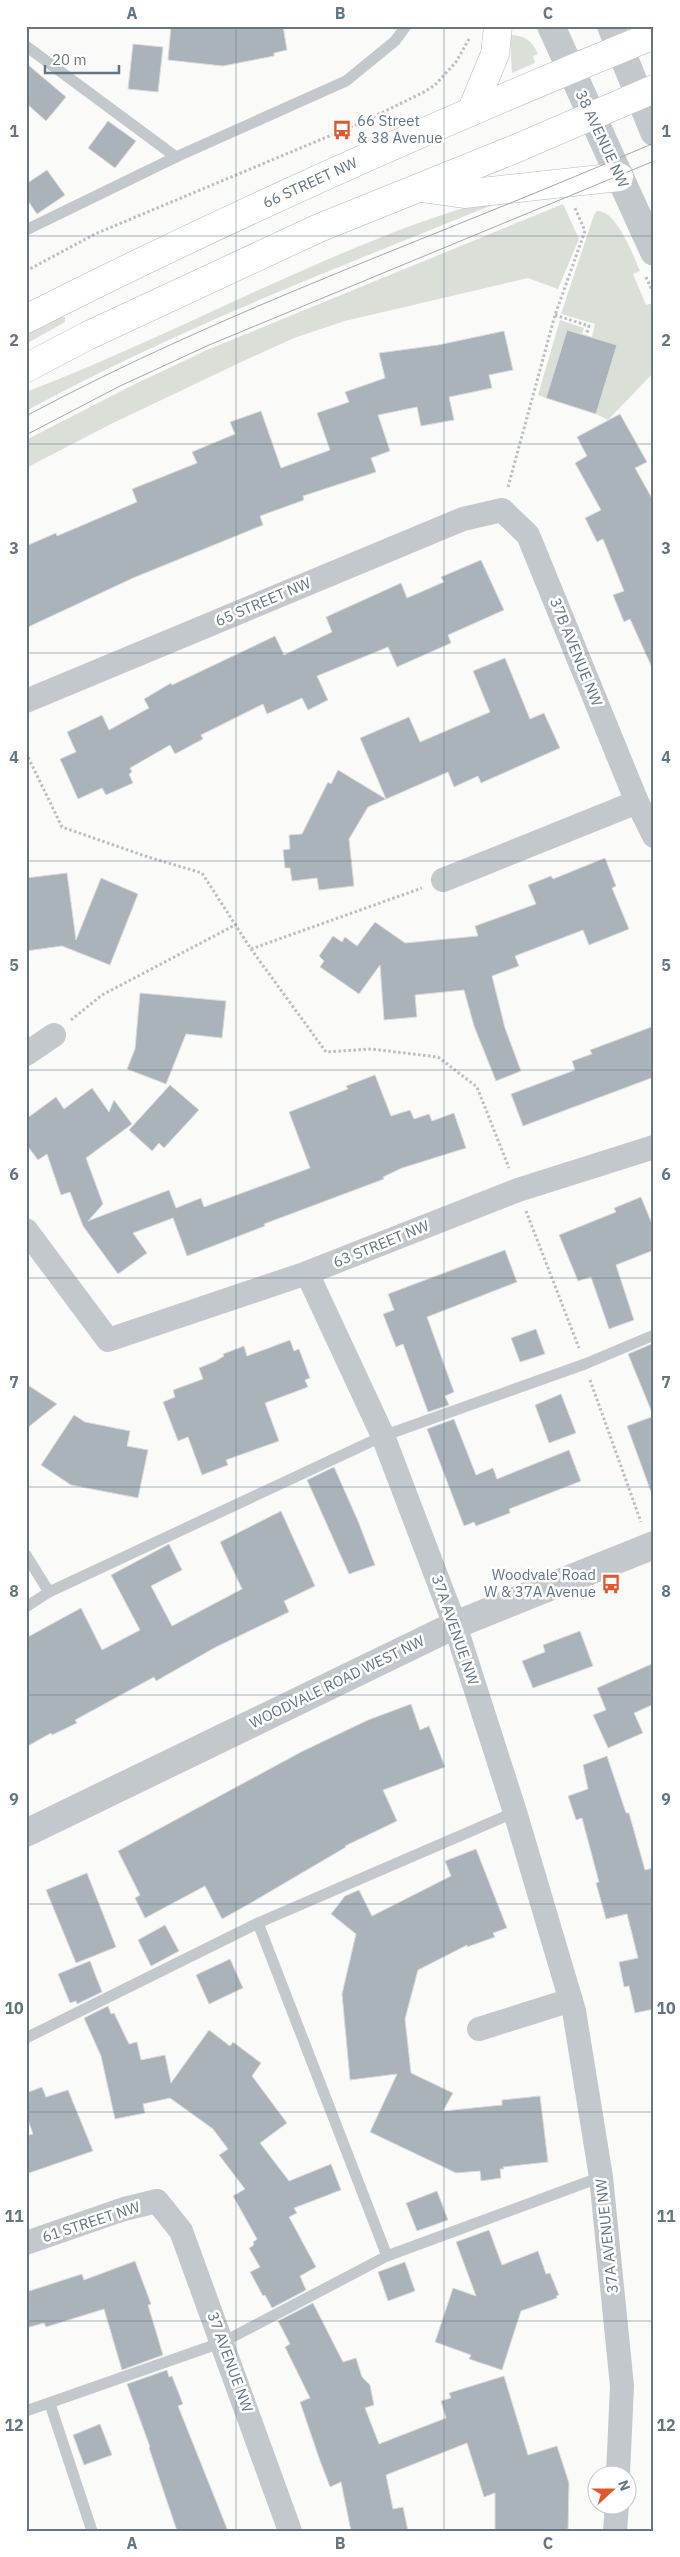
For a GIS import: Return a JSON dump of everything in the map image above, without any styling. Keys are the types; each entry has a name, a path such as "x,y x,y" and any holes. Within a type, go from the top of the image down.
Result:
{"main road":[{"path":"471,112 495,54 498,26"},
{"name":"66 STREET NW","path":"26,319 306,183 570,69 616,37 654,35"},
{"path":"26,368 87,336 319,228 421,188 647,92"},
{"path":"421,188 464,194 619,177"}],"street":[{"name":"38 AVENUE NW","path":"551,26 654,252"},
{"path":"616,37 647,92 654,132"},
{"name":"65 STREET NW","path":"26,701 463,518 502,510"},
{"name":"37B AVENUE NW","path":"502,510 528,535 637,802 654,836"},
{"path":"443,880 637,802"},
{"path":"26,1054 54,1035"},
{"name":"63 STREET NW","path":"26,1230 108,1340 307,1273 518,1190 654,1147"},
{"name":"37A AVENUE NW","path":"307,1273 383,1436 455,1625 515,1812 570,2000 601,2177 622,2386 618,2464"},
{"name":"WOODVALE ROAD WEST NW","path":"26,1833 455,1625 652,1546"},
{"path":"479,2029 570,2000"},
{"name":"61 STREET NW","path":"26,2243 124,2209 156,2201"},
{"name":"37 AVENUE NW","path":"156,2201 181,2231 223,2342 290,2531"},
{"path":"615,2531 616,2514"}],"lane":[{"path":"26,230 176,157 346,81 395,41 406,26"},
{"path":"26,46 176,157"},
{"path":"26,1607 48,1592 383,1436 585,1364 654,1335"},
{"path":"26,1555 48,1592"},
{"path":"26,2038 258,1923 515,1812"},
{"path":"258,1923 387,2256"},
{"path":"26,2411 223,2342 387,2256 601,2177"},
{"path":"50,2404 92,2531"}],"path":[{"path":"26,271 95,234 365,121 424,92 435,85 456,62 470,37"},
{"path":"502,510 517,448 555,316 586,231 572,202"},
{"path":"555,316 589,326 586,335"},
{"path":"26,753 62,827 202,873 237,924 251,949 326,1052 371,1049 438,1057 477,1087 585,1364 652,1546"},
{"path":"251,949 443,880"},
{"path":"54,1035 102,995 237,924"}],"shaded area":[{"path":"510,35 520,36 527,40 538,54 533,56 535,63 512,73"},
{"path":"498,199 507,199 203,324 84,380 26,411 26,392 139,345 287,277 367,243 409,226"},
{"path":"563,204 579,239 558,289 528,278 345,321 294,338 113,423 26,468 26,440 131,386 207,350"},
{"path":"597,211 611,218 618,226 629,245 640,271 633,274 646,305 653,303 654,306 654,372 608,420 596,414 617,345 592,337 595,324 561,314 594,215"},
{"path":"65,317 65,322 26,344 26,335"},
{"path":"560,320 584,328 582,334 567,330 546,398 538,395"}],"building":[{"path":"171,26 283,26 287,50 274,53 274,56 223,66 168,60"},
{"path":"133,44 163,47 158,92 128,89"},
{"path":"26,63 66,97 46,121 26,103"},
{"path":"108,121 136,141 115,168 88,148"},
{"path":"47,170 65,195 37,214 26,198 26,184"},
{"path":"567,330 617,345 596,414 546,398"},
{"path":"504,331 513,370 489,375 492,388 449,397 454,420 421,426 417,407 378,415 390,451 371,458 376,472 303,496 304,500 260,516 263,525 133,578 26,628 26,546 56,533 57,536 137,502 132,489 197,463 192,452 235,434 230,422 261,411 281,468 330,450 317,413 349,402 345,392 385,378 379,353 438,345"},
{"path":"620,414 647,462 635,468 654,502 654,672 630,619 624,622 613,595 624,591 603,539 597,542 585,518 601,510 575,463 587,456 577,437"},
{"path":"481,560 504,610 448,635 451,643 397,667 388,647 317,676 328,700 308,710 302,698 267,714 263,704 201,735 203,739 175,754 170,745 130,768 132,772 129,774 133,783 106,795 102,788 78,799 60,759 76,752 67,732 102,715 109,730 149,708 144,699 171,683 172,685 275,636 284,655 332,632 326,617 401,583 407,598 444,582 441,577"},
{"path":"505,658 530,719 544,713 560,748 481,783 478,776 454,787 448,772 368,807 349,839 354,886 319,890 317,878 292,881 290,868 285,868 283,850 290,849 289,835 302,834 328,782 331,784 338,770 386,799 360,738 409,717 420,742 490,712 473,671"},
{"path":"605,858 616,886 612,888 629,929 589,945 583,930 515,956 519,966 492,976 505,1028 521,1071 496,1081 474,1026 464,990 415,995 417,1017 384,1020 380,965 359,994 320,967 324,961 319,956 333,936 342,942 345,937 357,946 375,922 405,943 478,936 475,926 536,904 528,885 551,876 553,879"},
{"path":"67,873 76,940 101,878 138,894 110,965 62,946 26,951 26,878"},
{"path":"140,993 226,1001 222,1038 186,1034 166,1084 127,1069 135,1049"},
{"path":"654,1026 654,1077 523,1126 511,1094 575,1070 572,1061 592,1054 590,1050"},
{"path":"375,1075 391,1116 410,1110 414,1119 429,1114 432,1121 454,1113 466,1148 402,1168 383,1177 384,1179 264,1224 265,1226 187,1256 173,1218 133,1233 147,1253 118,1274 83,1226 70,1192 61,1195 47,1154 38,1160 26,1144 26,1119 56,1097 64,1109 92,1088 109,1112 114,1100 132,1124 86,1158 103,1204 88,1221 169,1190 176,1208 201,1198 204,1207 310,1168 289,1112 348,1089 346,1086"},
{"path":"170,1085 199,1110 164,1148 159,1143 152,1151 129,1130"},
{"path":"641,1197 654,1229 654,1250 616,1265 634,1320 609,1329 591,1277 578,1281 559,1235 616,1212 614,1208"},
{"path":"505,1250 517,1282 427,1317 454,1392 445,1396 449,1405 428,1412 403,1344 396,1347 383,1314 394,1310 388,1294"},
{"path":"536,1329 545,1354 520,1362 511,1338"},
{"path":"290,1340 294,1351 299,1349 310,1378 305,1380 308,1387 265,1403 279,1441 226,1460 228,1465 202,1475 188,1437 178,1441 163,1402 175,1397 173,1390 203,1379 199,1368 216,1361 224,1356 223,1354 244,1346 247,1356"},
{"path":"654,1343 654,1415 653,1415 628,1354"},
{"path":"26,1384 57,1404 26,1429"},
{"path":"561,1394 576,1433 549,1443 535,1405"},
{"path":"74,1415 85,1422 130,1431 127,1446 148,1450 138,1498 71,1485 41,1465"},
{"path":"654,1416 654,1492 651,1492 627,1426"},
{"path":"454,1419 476,1475 493,1468 497,1479 569,1450 581,1481 509,1509 510,1513 476,1526 474,1522 464,1526 427,1429"},
{"path":"334,1467 375,1565 349,1574 307,1480"},
{"path":"281,1511 315,1586 284,1601 289,1612 216,1647 156,1681 154,1677 75,1720 77,1723 52,1735 51,1733 26,1747 26,1638 81,1608 102,1650 140,1630 111,1575 169,1544 182,1570 151,1586 172,1626 242,1589 220,1542"},
{"path":"580,1631 593,1666 533,1688 522,1661 545,1652 543,1645"},
{"path":"654,1663 654,1704 634,1713 643,1733 608,1748 593,1715 606,1710 597,1688"},
{"path":"411,1704 420,1730 429,1726 445,1767 383,1790 397,1821 345,1846 222,1919 205,1886 145,1918 135,1898 140,1895 118,1851 301,1752 368,1720"},
{"path":"607,1756 626,1813 629,1813 645,1870 654,1868 654,2009 635,2013 629,1986 624,1987 619,1962 638,1958 627,1914 606,1919 596,1883 599,1882 582,1818 576,1820 568,1796 588,1789 583,1765"},
{"path":"476,1849 507,1928 493,1933 495,1937 467,1947 467,1945 418,1970 405,2019 411,2073 453,2093 443,2111 502,2105 502,2100 540,2096 548,2162 503,2167 504,2169 500,2169 501,2178 481,2181 480,2171 456,2173 370,2132 397,2074 350,2080 342,1994 356,1934 331,1914 345,1896 359,1890 372,1916 451,1876 445,1861"},
{"path":"87,1873 116,1947 76,1963 46,1890"},
{"path":"165,1925 179,1951 151,1966 138,1940"},
{"path":"230,1959 243,1988 209,2004 196,1975"},
{"path":"90,1961 102,1992 77,2004 76,2001 70,2003 58,1974"},
{"path":"108,2006 111,2014 114,2013 129,2044 137,2042 141,2060 165,2055 171,2083 209,2030 230,2046 233,2042 261,2063 252,2076 287,2123 260,2143 289,2181 331,2164 341,2190 294,2208 297,2213 289,2217 316,2267 300,2276 306,2290 272,2308 265,2295 263,2296 250,2272 260,2267 249,2248 254,2245 253,2242 257,2239 233,2196 245,2189 219,2155 228,2149 213,2129 170,2098 143,2104 145,2113 115,2119 101,2056 84,2018"},
{"path":"42,2087 46,2097 68,2090 93,2151 26,2174 26,2136 33,2134 26,2114 26,2093"},
{"path":"437,2191 448,2220 417,2231 406,2203"},
{"path":"489,2230 502,2265 538,2251 546,2274 550,2273 559,2295 556,2296 557,2298 521,2311 502,2370 469,2359 471,2355 435,2342 453,2288 476,2296 456,2242"},
{"path":"135,2261 151,2304 148,2305 163,2355 122,2370 104,2309 46,2327 44,2323 26,2328 26,2292 82,2274 84,2280"},
{"path":"405,2262 415,2291 388,2301 378,2272"},
{"path":"313,2303 343,2362 356,2358 362,2377 370,2385 374,2405 365,2408 379,2444 446,2418 441,2401 451,2398 449,2393 504,2376 528,2455 557,2446 569,2483 568,2531 495,2531 495,2493 484,2497 467,2443 386,2475 393,2509 403,2507 408,2531 351,2531 341,2482 330,2487 300,2402 310,2398 285,2347 290,2344 278,2321"},
{"path":"167,2370 169,2377 172,2376 183,2404 178,2406 228,2531 177,2531 127,2384"},
{"path":"100,2424 112,2455 84,2465 73,2435"}],"tram line":[{"path":"26,416 102,377 258,306 654,143"},
{"path":"26,435 120,386 209,345 654,161"}],"place":[{"name":"66 Street & 38 Avenue","path":"342,130"},
{"name":"Woodvale Road W & 37A Avenue","path":"611,1584"}]}
